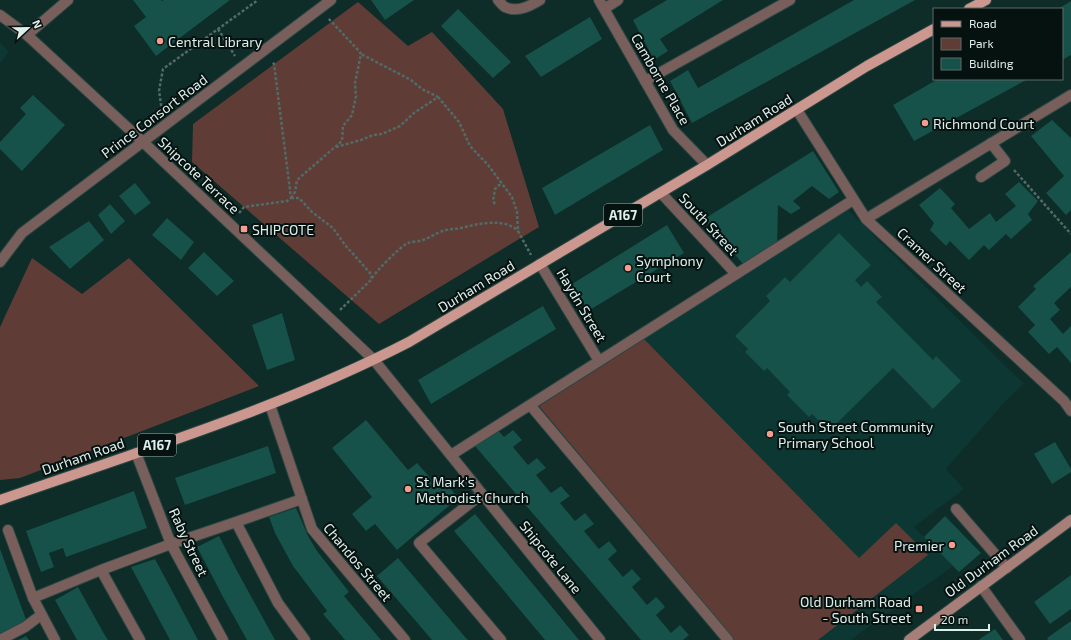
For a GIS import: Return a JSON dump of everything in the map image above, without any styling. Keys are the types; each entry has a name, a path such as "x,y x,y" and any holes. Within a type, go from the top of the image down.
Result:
{"main road":[{"path":"971,8 986,0"},
{"name":"Durham Road","path":"0,500 270,405 374,360 408,342 661,193 867,66 933,30"},
{"name":"Old Durham Road","path":"909,640 1071,520"}],"street":[{"path":"27,35 68,0"},
{"name":"Prince Consort Road","path":"0,262 22,233 331,0"},
{"path":"498,0 505,7 519,10 540,0"},
{"path":"601,4 618,0"},
{"path":"645,81 790,0"},
{"name":"Camborne Place","path":"601,4 673,130 707,165"},
{"name":"Shipcote Terrace","path":"0,15 27,35 143,142 374,360"},
{"path":"866,219 1071,95"},
{"name":"Cramer Street","path":"797,110 866,219 1068,398 1071,411"},
{"path":"981,177 1006,161 991,143"},
{"name":"South Street","path":"661,193 736,274"},
{"path":"451,455 853,200"},
{"name":"Haydn Street","path":"539,265 599,361"},
{"name":"Shipcote Lane","path":"374,360 600,640"},
{"name":"Chandos Street","path":"270,405 312,529 405,640"},
{"path":"530,405 728,640"},
{"name":"Raby Street","path":"136,453 171,544 223,640"},
{"path":"482,494 419,543 501,640"},
{"path":"33,598 101,570 171,544 302,499"},
{"path":"956,509 1007,568"},
{"path":"236,522 278,603 305,640"},
{"path":"8,530 33,598 55,640"},
{"path":"101,570 140,640"},
{"path":"981,586 1020,640"},
{"path":"0,640 25,627 41,615"}],"path":[{"path":"165,125 159,92 163,69 258,0"},
{"path":"321,8 361,54 411,80 422,89 438,97 459,122 470,146 488,165 512,197 517,212 518,231"},
{"path":"218,29 242,67"},
{"path":"265,50 274,64 290,198"},
{"path":"229,223 244,207 287,201 295,192 297,180 342,141 343,126 352,115 356,96 355,83 361,54"},
{"path":"335,148 373,135 382,134 400,126 414,113 438,97"},
{"path":"1006,161 1071,234"},
{"path":"495,204 493,201 494,189 499,185 504,186"},
{"path":"290,198 299,198 312,212 332,228 371,274 372,279"},
{"path":"331,319 372,279 376,271 407,243 422,240 446,230 490,223 514,227 539,265"}],"shaded area":[{"path":"0,43 9,52 0,63"},
{"name":"South Street Community Primary School","path":"848,210 1024,384 1004,403 946,469 964,489 914,527 953,566 851,640 734,640 539,406"}],"green space":[{"path":"358,2 408,46 432,32 503,109 539,227 379,324 192,162 193,124"},
{"path":"32,258 82,294 129,258 259,386 20,478 0,480 0,327"},
{"path":"644,339 859,558 896,523 928,555 818,640 734,640 539,406"}],"building":[{"name":"Central Library","path":"133,0 230,0 156,56 134,26 146,17"},
{"path":"371,0 414,0 385,20"},
{"path":"667,0 723,0 660,39 668,51 654,60 633,20"},
{"path":"854,0 915,0 692,123 670,81 688,70 698,88"},
{"path":"1071,1 1071,55 1063,59 1063,8 1060,8"},
{"path":"458,9 511,62 493,78 441,26"},
{"path":"590,17 602,39 541,77 525,56"},
{"name":"Richmond Court","path":"936,80 1026,80 914,141 893,105"},
{"path":"33,95 65,125 22,171 0,149 0,142 26,114 20,108"},
{"path":"1052,120 1071,138 1071,210 1066,215 1046,193 1064,176 1031,136"},
{"path":"650,125 663,150 555,215 542,188"},
{"path":"813,151 839,192 829,199 812,186 793,201 801,208 791,214 778,205 777,248 744,265 704,219"},
{"path":"1019,182 1038,201 1028,214 1032,220 1011,239 1006,234 989,250 984,245 969,260 950,241 946,246 930,230 934,223 919,205 940,188 955,204 951,208 969,229 990,213 996,222 1016,206 1005,194"},
{"path":"135,183 151,203 135,215 119,196"},
{"path":"110,204 125,221 111,234 98,215"},
{"path":"167,218 194,242 181,260 152,235"},
{"path":"89,221 104,240 70,269 49,247"},
{"name":"Symphony Court","path":"667,225 684,253 588,311 572,284"},
{"path":"839,233 871,265 855,280 861,287 867,281 882,297 876,302 933,360 936,356 961,381 933,409 893,368 829,431 812,414 809,417 787,395 790,392 767,368 764,371 745,352 748,349 735,336 770,301 766,296 785,277 790,282"},
{"path":"204,252 234,281 217,296 188,268"},
{"path":"1071,252 1071,287 1054,303 1060,310 1050,319 1063,334 1071,326 1071,363 1057,347 1049,354 1028,332 1035,325 1018,307 1036,289 1033,286"},
{"path":"543,306 556,329 431,404 418,380"},
{"path":"282,313 295,360 267,370 252,325"},
{"name":"St Mark's Methodist Church","path":"366,420 408,470 417,463 433,481 440,475 458,498 397,550 375,524 366,531 352,514 372,497 332,448"},
{"path":"496,428 504,437 513,430 522,440 513,447 528,465 537,458 546,468 536,475 551,493 561,486 570,496 560,503 575,521 585,513 594,524 584,531 599,549 609,541 617,551 608,559 623,577 632,569 641,579 632,587 647,605 656,597 661,602 665,607 656,615 671,633 680,625 689,635 683,640 641,640 475,446"},
{"path":"1055,442 1071,469 1071,472 1052,484 1034,454"},
{"path":"268,446 276,473 185,505 175,478"},
{"path":"134,491 147,528 66,557 63,548 49,553 54,567 41,572 26,531"},
{"path":"296,508 308,536 317,551 349,592 344,596 381,640 345,640 323,614 327,611 293,566 275,533 269,517"},
{"path":"475,514 579,640 545,640 454,531"},
{"name":"Premier","path":"945,516 981,553 959,572 924,537"},
{"path":"219,536 275,640 247,640 223,597 197,547"},
{"path":"0,549 27,622 0,636"},
{"path":"398,558 468,640 432,640 377,576"},
{"path":"155,559 198,640 170,640 131,567"},
{"path":"1071,575 1071,609 1050,624 1034,602"},
{"path":"78,587 108,640 77,640 55,600"},
{"path":"1071,621 1071,640 1048,640 1047,638"},
{"path":"995,629 1003,640 979,640 981,638"},
{"path":"26,636 29,640 18,640"}],"place":[{"name":"Central Library","path":"160,41"},
{"name":"Richmond Court","path":"925,123"},
{"name":"SHIPCOTE","path":"244,229"},
{"name":"Symphony Court","path":"628,268"},
{"name":"South Street Community Primary School","path":"770,434"},
{"name":"St Mark's Methodist Church","path":"408,489"},
{"name":"Premier","path":"952,545"},
{"name":"Old Durham Road - South Street","path":"919,609"}]}
